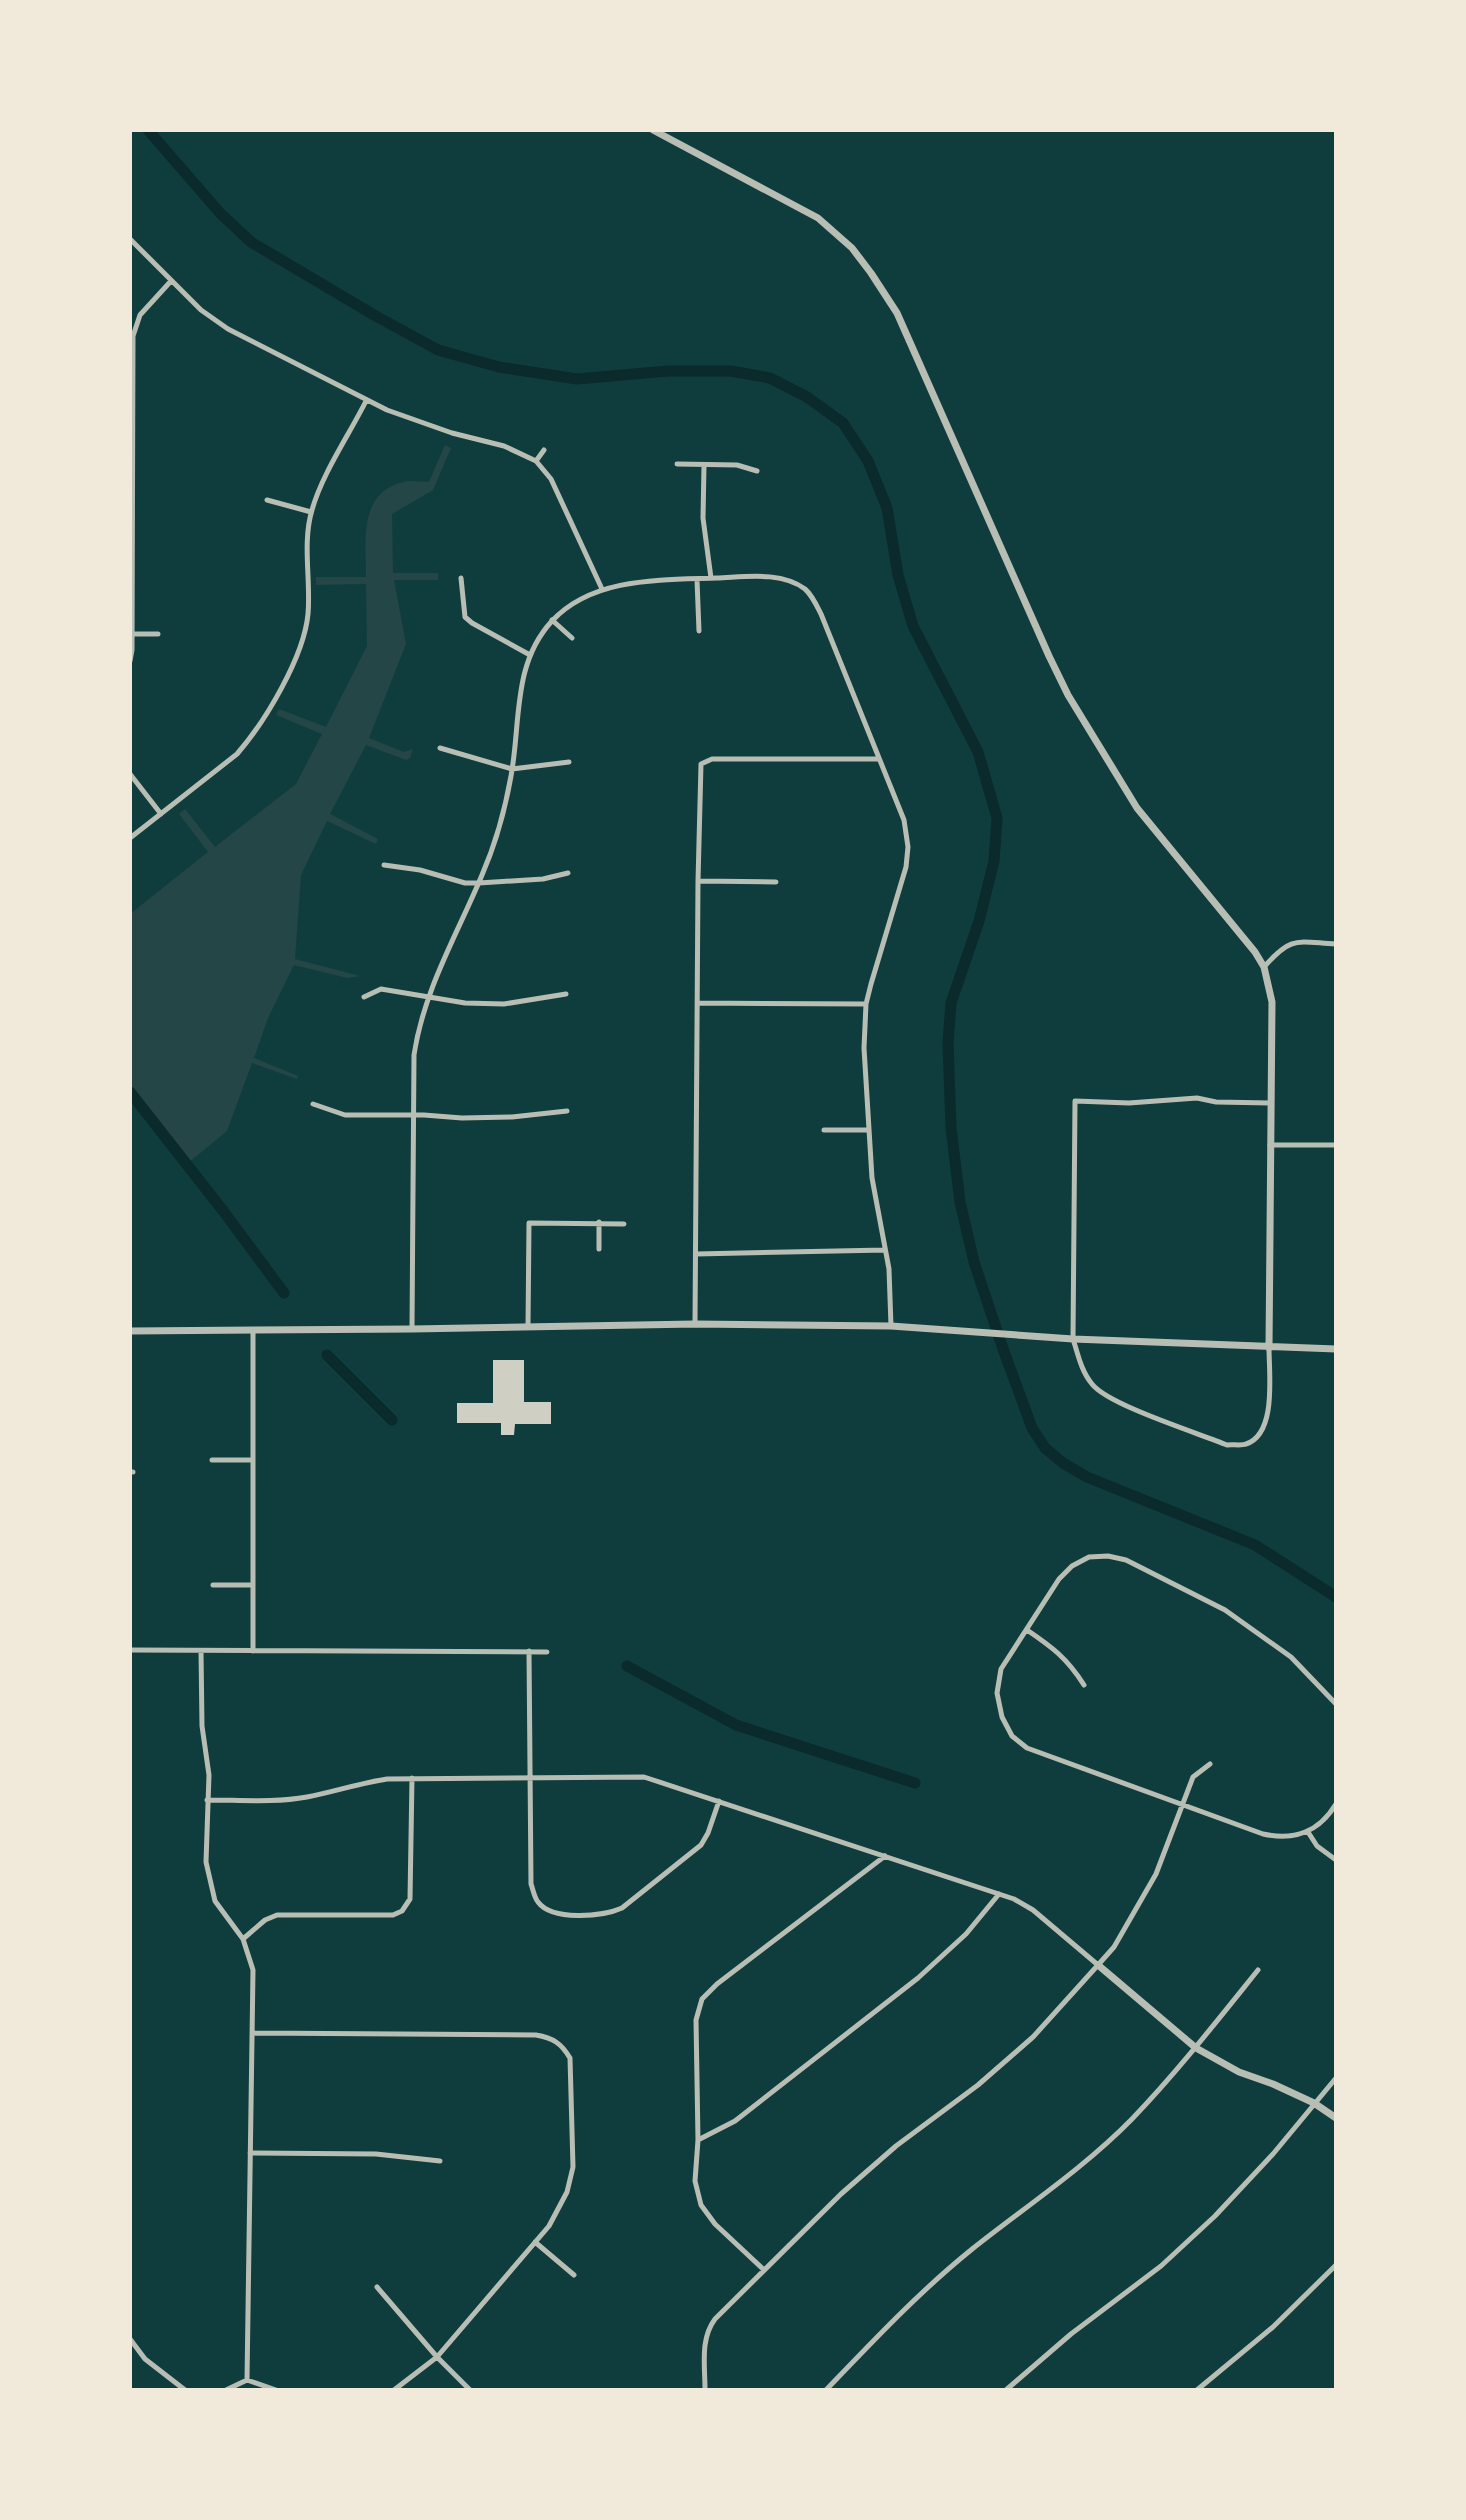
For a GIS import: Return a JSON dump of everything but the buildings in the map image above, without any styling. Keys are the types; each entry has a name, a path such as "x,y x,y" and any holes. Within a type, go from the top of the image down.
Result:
{"street":[{"path":"653,130 818,218 852,248 871,273 897,313 1049,656 1081,718 1137,808 1264,967 1272,1002 1268,1416 1261,1434 1246,1444 1227,1445 1109,1399 1092,1386 1082,1368 1073,1339 1075,1101 1129,1103 1197,1098 1216,1102 1270,1103"},
{"path":"130,239 217,322 366,401 452,433 504,446 536,461 551,479 602,589"},
{"path":"130,661 133,336 140,315 171,281"},
{"path":"130,838 221,769 251,739 268,711 297,653 305,629 311,512 366,401"},
{"path":"536,461 544,450"},
{"path":"677,464 737,465 757,471"},
{"path":"704,466 703,518 711,578"},
{"path":"267,500 311,512"},
{"path":"412,1329 414,1055 428,996 479,883 497,834 512,769 520,689 530,655 552,620 576,602 602,589 635,582 764,577 789,580 806,590 821,614 904,820 908,847 906,867 866,1004 864,1048 872,1178 891,1286 891,1326"},
{"path":"461,578 465,617 530,655"},
{"path":"697,579 699,631"},
{"path":"552,620 572,638"},
{"path":"132,634 158,634"},
{"path":"440,748 512,769 569,762"},
{"path":"695,1324 701,764 712,759 879,759"},
{"path":"130,774 161,814"},
{"path":"384,865 420,870 465,883 543,879 568,873"},
{"path":"698,881 776,882"},
{"path":"1264,967 1289,944 1336,944"},
{"path":"364,997 381,989 465,1003 504,1004 566,994"},
{"path":"697,1003 866,1004"},
{"path":"313,1104 345,1115 462,1118 567,1111"},
{"path":"824,1130 868,1130"},
{"path":"1270,1145 1336,1145"},
{"path":"599,1222 599,1249"},
{"path":"528,1327 529,1223 624,1224"},
{"path":"696,1254 885,1250"},
{"path":"130,1331 695,1324 891,1326 1073,1339 1336,1349"},
{"path":"253,1331 253,1651"},
{"path":"212,1460 253,1460"},
{"path":"1336,1704 1291,1657 1225,1610 1126,1560 1108,1556 1089,1557 1072,1566 1059,1579 1001,1669 997,1693 1002,1717 1012,1736 1027,1748 1263,1834 1292,1837 1308,1832 1320,1825 1336,1804"},
{"path":"213,1585 253,1585"},
{"path":"1027,1630 1061,1653 1084,1685"},
{"path":"130,1650 547,1652"},
{"path":"201,1651 202,1726 209,1775 206,1862 215,1901 243,1939 253,1970 247,2380"},
{"path":"529,1651 531,1884 537,1901 550,1912 608,1914 622,1908 701,1845 719,1801"},
{"path":"705,2390 705,2340 709,2327 841,2194 1033,2037 1114,1947 1156,1874 1193,1777 1210,1764"},
{"path":"207,1800 282,1800 308,1797 361,1783 412,1778 644,1777 999,1894 1033,1910 1196,2048 1239,2072 1314,2103 1336,2118"},
{"path":"243,1939 265,1920 277,1915 393,1915 402,1911 410,1899 412,1778"},
{"path":"1308,1832 1317,1846 1336,1860"},
{"path":"764,2270 715,2224 701,2205 695,2181 698,2140 696,2020 702,1999 717,1984 885,1856"},
{"path":"698,2140 735,2121 918,1978 966,1934 999,1894"},
{"path":"826,2390 926,2290 970,2251 1076,2169 1131,2120 1196,2048 1258,1970"},
{"path":"252,2033 536,2035 552,2037 563,2046 570,2058 573,2167 567,2192 549,2226 437,2357 394,2390"},
{"path":"1006,2390 1071,2334 1161,2266 1215,2216 1273,2154 1336,2078"},
{"path":"250,2153 376,2154 440,2161"},
{"path":"535,2242 574,2275"},
{"path":"1197,2390 1273,2327 1336,2265"},
{"path":"377,2287 470,2390"},
{"path":"130,2339 145,2359 185,2390"},
{"path":"226,2390 247,2380 276,2390"}],"shaded area":[{"path":"445,445 451,448 433,490 392,514 393,573 438,573 438,580 394,580 406,644 369,738 404,752 413,749 410,758 406,760 366,745 330,814 378,839 376,844 327,821 301,875 295,959 360,976 347,978 294,965 268,1018 254,1058 298,1076 297,1079 252,1063 227,1131 188,1163 130,1089 130,914 208,852 179,814 185,809 215,847 296,784 322,734 276,715 279,709 326,727 367,646 366,584 316,585 316,577 366,577 366,534 372,507 389,487 407,481 429,482"}],"waterway":[{"path":"148,130 220,213 251,242 438,350 499,367 577,379 668,371 731,371 770,378 807,397 843,423 868,461 887,508 898,575 913,626 978,752 997,818 994,861 979,921 951,1003 948,1043 951,1128 960,1202 974,1262 1032,1428 1045,1448 1087,1477 1255,1545 1336,1597"},
{"path":"130,1092 284,1293"},
{"path":"327,1355 392,1420"},
{"path":"627,1666 736,1725 915,1783"}]}
